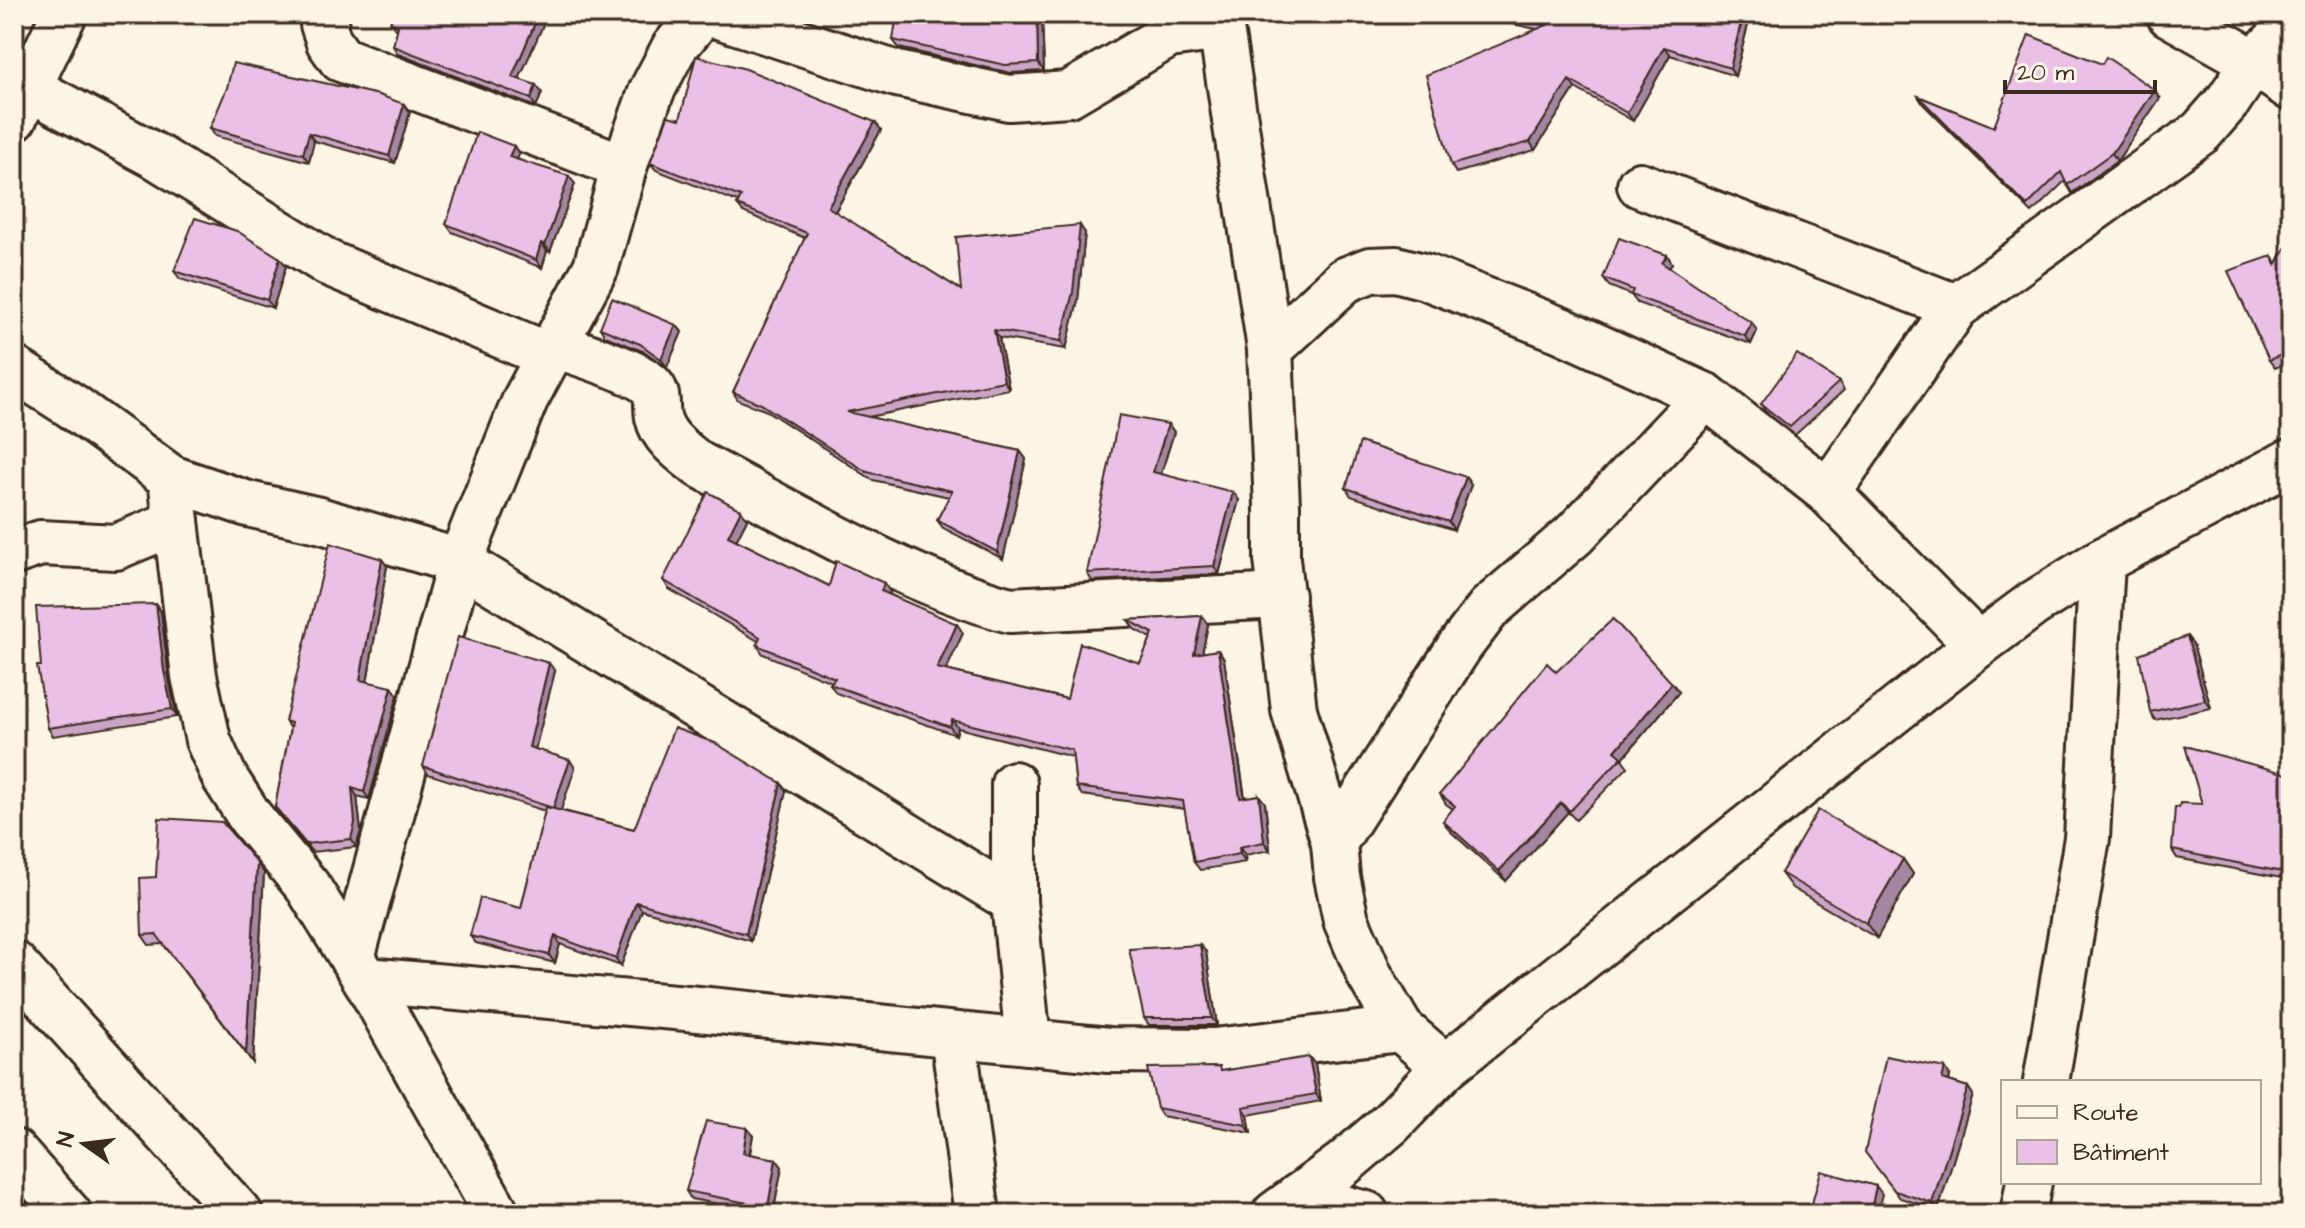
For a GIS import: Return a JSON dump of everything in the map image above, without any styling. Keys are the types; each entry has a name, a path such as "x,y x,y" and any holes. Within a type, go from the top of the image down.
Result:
{"street":[{"path":"64,14 19,95 159,158 328,263 552,351 632,374 653,387 658,420 676,447 698,464 852,546 971,600 1010,610 1282,596"},
{"path":"327,14 323,24 329,42 341,59 624,167"},
{"path":"359,969 460,562 525,400 596,267 624,167 652,90 674,48 702,14"},
{"path":"713,14 897,74 1009,98 1069,94 1169,35 1221,21 1270,349 1277,559 1294,710 1334,843 1346,920 1370,976 1401,1029 1445,1067"},
{"path":"2169,14 2254,62 2291,88"},
{"path":"1828,492 1956,307 2201,132 2228,101 2254,62 2291,26"},
{"path":"1640,185 1956,307"},
{"path":"1270,349 1345,280 1370,270 1396,269 1426,277 1561,330 1706,396 1828,492 1978,645"},
{"path":"14,369 72,406 171,478 248,504 319,520 460,562 1014,901"},
{"path":"1334,843 1460,646 1489,608 1574,535 1706,396"},
{"path":"1287,1205 1343,1164 1391,1123 1445,1067 2033,604 2102,561 2291,461"},
{"path":"171,478 194,676 208,740 225,778 250,817 308,887 359,969 497,1214"},
{"path":"14,552 41,543 116,547 176,522"},
{"path":"2046,1080 2087,838 2102,561"},
{"path":"1014,784 1014,901 1028,1042"},
{"path":"14,964 240,1214"},
{"path":"359,969 1109,1050 1214,1051 1401,1029"},
{"path":"953,1035 977,1214"},
{"path":"14,1152 69,1214"},
{"path":"2023,1214 2029,1184"},
{"path":"1287,1205 1366,1214"}],"building":[{"path":"394,14 539,14 512,77 536,85 531,99 393,46 398,26 390,22"},
{"path":"897,14 1037,14 1038,63 1005,65 893,40"},
{"path":"1497,14 1743,14 1730,68 1664,47 1627,113 1569,80 1530,142 1451,165 1426,75 1547,25"},
{"path":"2029,35 2102,64 2106,57 2155,90 2112,153 2067,185 2061,172 2027,206 1918,96 1994,127"},
{"path":"696,56 746,69 875,122 828,207 961,290 956,237 1080,225 1073,292 1061,341 994,330 1004,381 847,412 1020,451 997,552 937,520 952,491 867,472 761,404 733,392 807,233 737,205 741,197 650,163 668,116 680,119"},
{"path":"233,63 379,95 404,104 389,156 309,133 303,154 210,128 227,88"},
{"path":"477,132 514,146 509,157 569,176 545,245 541,243 536,260 446,224"},
{"path":"195,218 237,231 280,258 267,300 174,271"},
{"path":"1619,238 1667,255 1662,263 1752,323 1745,336 1631,295 1633,290 1603,278"},
{"path":"2291,239 2291,361 2284,365 2281,355 2269,360 2228,271 2272,256 2276,265"},
{"path":"612,298 676,325 661,359 640,344 600,328"},
{"path":"1797,354 1839,382 1790,427 1761,404"},
{"path":"1119,415 1168,424 1153,472 1233,492 1214,566 1087,573"},
{"path":"1360,442 1466,477 1449,522 1346,488"},
{"path":"708,492 741,510 728,536 829,586 836,561 884,583 881,591 957,624 937,668 1067,699 1080,643 1140,663 1153,633 1128,620 1202,616 1194,654 1218,650 1240,798 1259,795 1264,842 1239,847 1240,854 1194,862 1183,801 1076,787 1072,750 952,720 950,727 830,684 835,678 757,645 760,637 663,580"},
{"path":"330,543 382,559 360,680 392,687 364,792 352,788 355,823 351,839 306,844 275,807 291,723 285,721"},
{"path":"156,604 172,709 48,728 37,666 41,666 36,607"},
{"path":"1613,619 1672,683 1615,751 1622,757 1570,811 1561,803 1499,871 1443,821 1455,806 1440,794 1547,663 1556,672"},
{"path":"2187,636 2205,700 2150,712 2139,654"},
{"path":"458,637 549,663 529,747 570,760 553,808 423,766"},
{"path":"674,728 715,743 781,783 746,934 636,902 616,959 555,936 549,955 470,936 480,898 521,908 546,807 634,829"},
{"path":"2185,746 2291,775 2291,838 2282,872 2172,850 2175,807 2179,807 2180,803 2202,804"},
{"path":"1818,810 1903,859 1866,923 1781,873"},
{"path":"159,818 222,822 257,863 246,1053 156,934 142,935 140,878 156,877"},
{"path":"1200,945 1212,1018 1144,1018 1129,949"},
{"path":"1886,1056 1945,1068 1942,1079 1968,1087 1932,1203 1895,1191 1865,1152"},
{"path":"1309,1057 1316,1094 1243,1107 1246,1125 1157,1108 1148,1068 1219,1067 1220,1071"},
{"path":"706,1121 747,1128 743,1153 776,1159 768,1207 686,1191"},
{"path":"1821,1171 1876,1186 1870,1214 1809,1214"}]}
